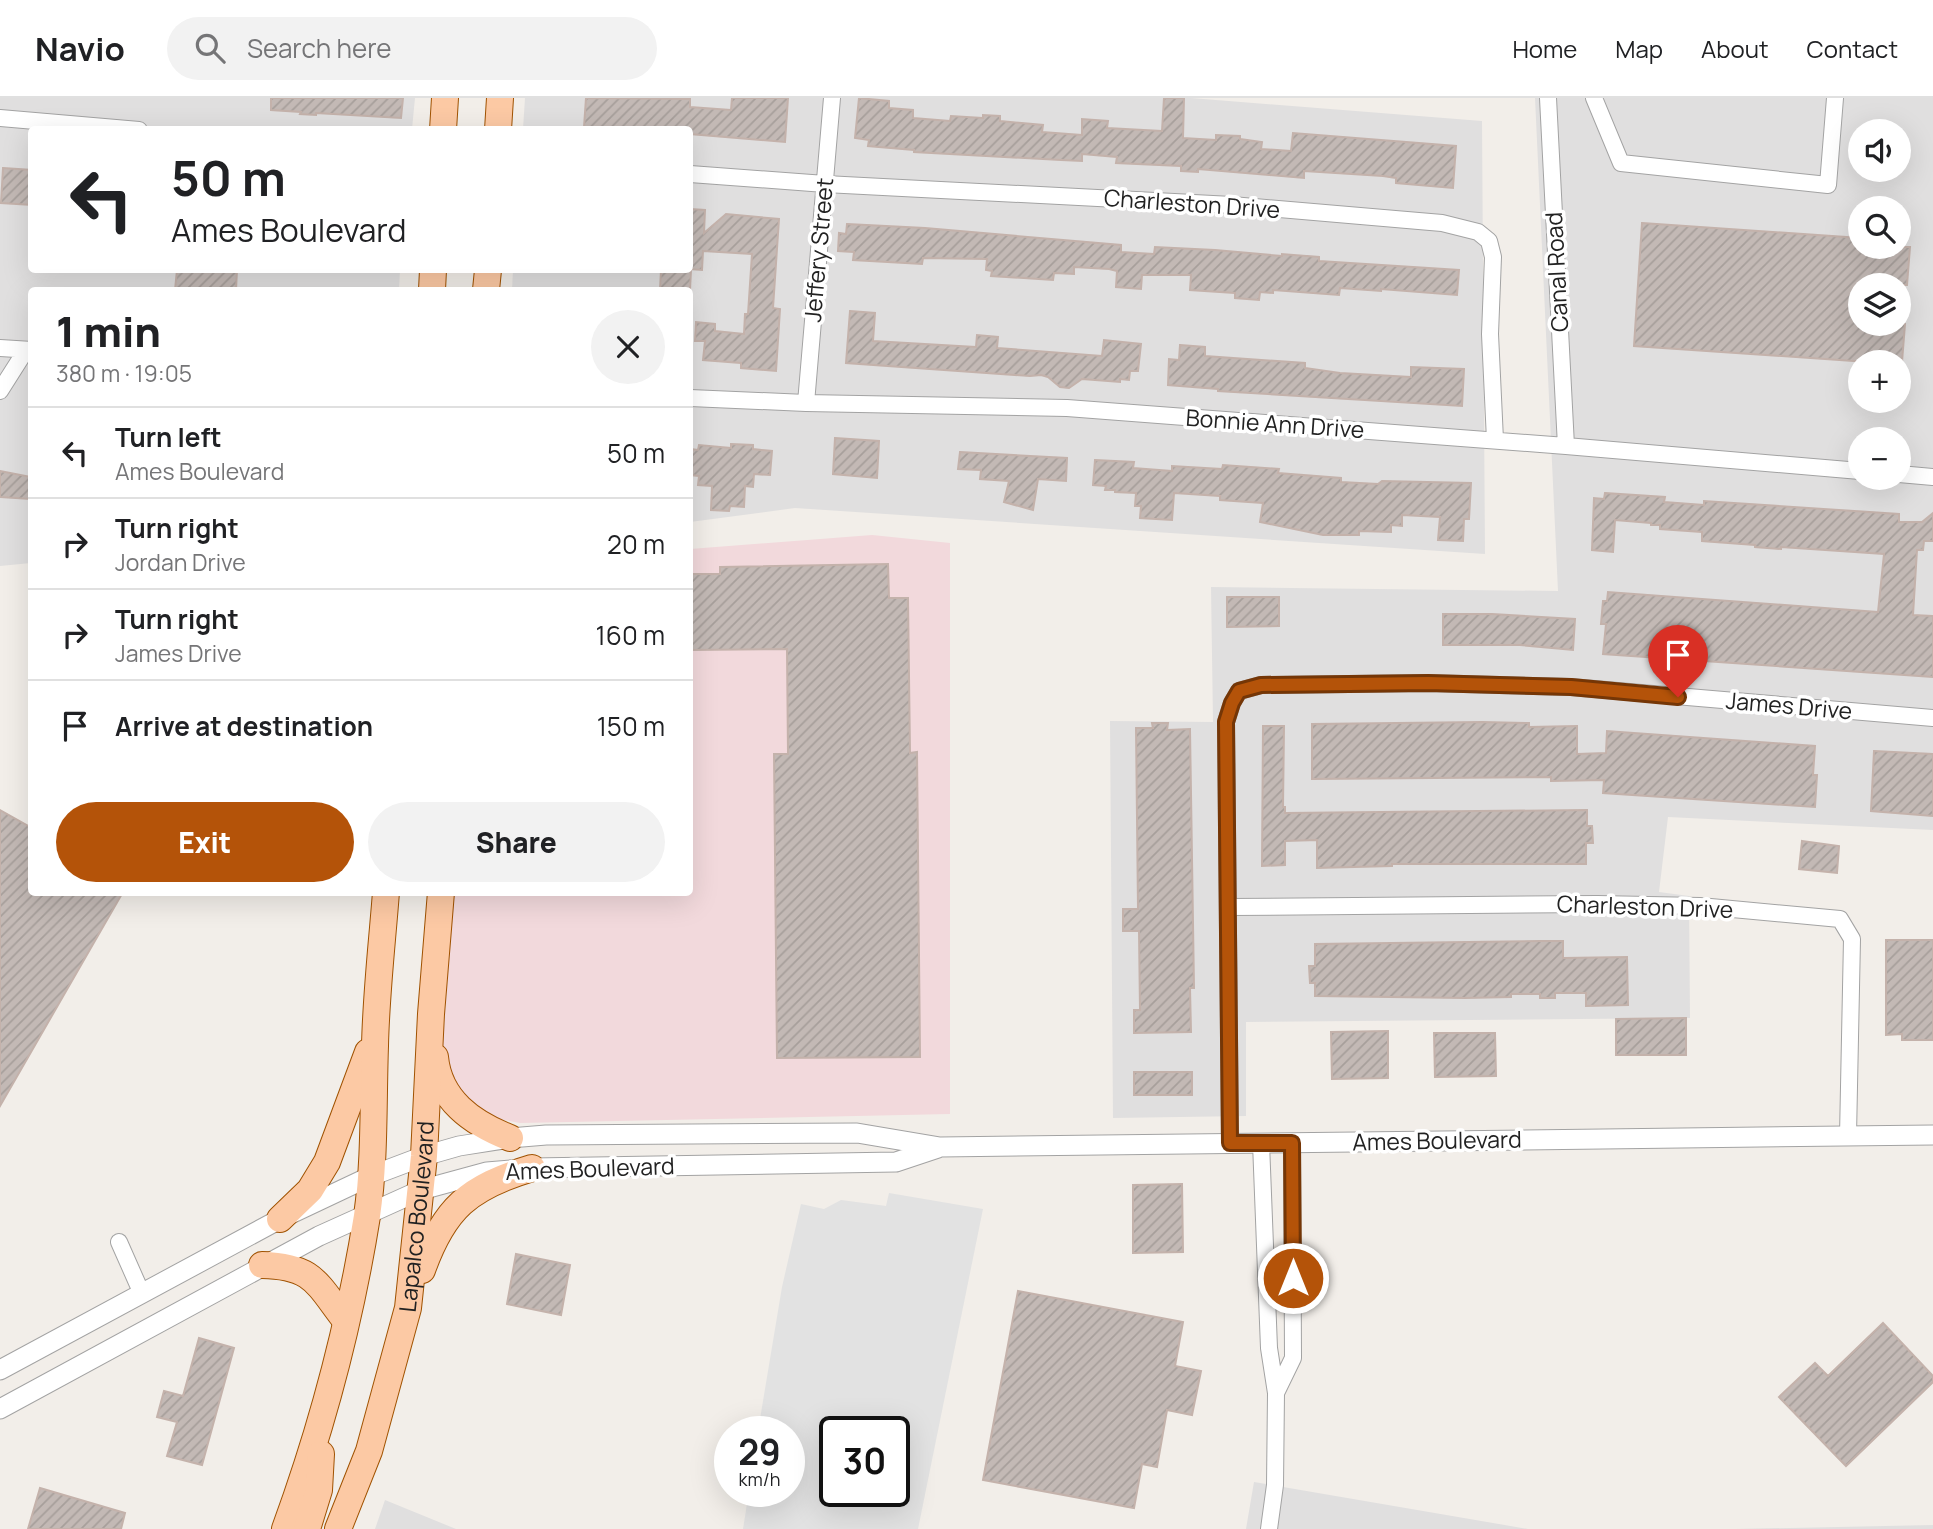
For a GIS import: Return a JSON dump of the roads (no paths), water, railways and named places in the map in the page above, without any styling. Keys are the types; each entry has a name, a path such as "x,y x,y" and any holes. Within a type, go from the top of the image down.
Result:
{"main road":[{"path":"443,126 445,98"},
{"path":"498,126 500,98"},
{"name":"Lapalco Boulevard","path":"285,1529 304,1477 321,1417 346,1321 367,1215 371,1176 375,1034 386,896"},
{"path":"429,896 437,930"},
{"name":"Lapalco Boulevard","path":"338,1529 369,1451 408,1308 424,1156 441,896"},
{"path":"431,1014 436,1066 441,1082 452,1100 475,1122 510,1138"},
{"path":"280,1219 310,1190 327,1162 375,1034"},
{"path":"408,1308 434,1238 453,1210 481,1187 531,1168"},
{"path":"262,1265 286,1265 308,1274 346,1321"},
{"path":"307,1529 319,1490 321,1417"}],"street":[{"name":"Jeffery Street","path":"806,403 832,98"},
{"name":"Canal Road","path":"1548,98 1566,446"},
{"path":"1594,98 1621,163 1828,185 1835,98"},
{"path":"0,118 93,126"},
{"name":"Charleston Drive","path":"693,174 825,184 1232,205 1442,223 1478,232 1489,241 1493,257 1490,334 1495,440"},
{"path":"0,348 28,350"},
{"path":"0,391 28,351"},
{"name":"Bonnie Ann Drive","path":"693,398 1067,408 1848,470"},
{"path":"1911,475 1933,477"},
{"name":"James Drive","path":"1230,907 1226,722 1239,691 1261,685 1428,683 1571,687 1933,718"},
{"name":"Charleston Drive","path":"1230,907 1610,904 1700,906 1840,919 1852,939 1848,1136"},
{"path":"1230,907 1230,1143"},
{"name":"Ames Boulevard","path":"0,1370 280,1219 371,1176 459,1146 510,1138 569,1135 857,1133 940,1147 1933,1135"},
{"path":"1261,1143 1269,1348 1276,1393 1275,1485 1269,1529"},
{"path":"1276,1393 1293,1358 1292,1143"},
{"name":"Ames Boulevard","path":"0,1409 299,1245 421,1190 487,1172 531,1168 896,1162 940,1147"},
{"path":"119,1242 142,1294"}]}
